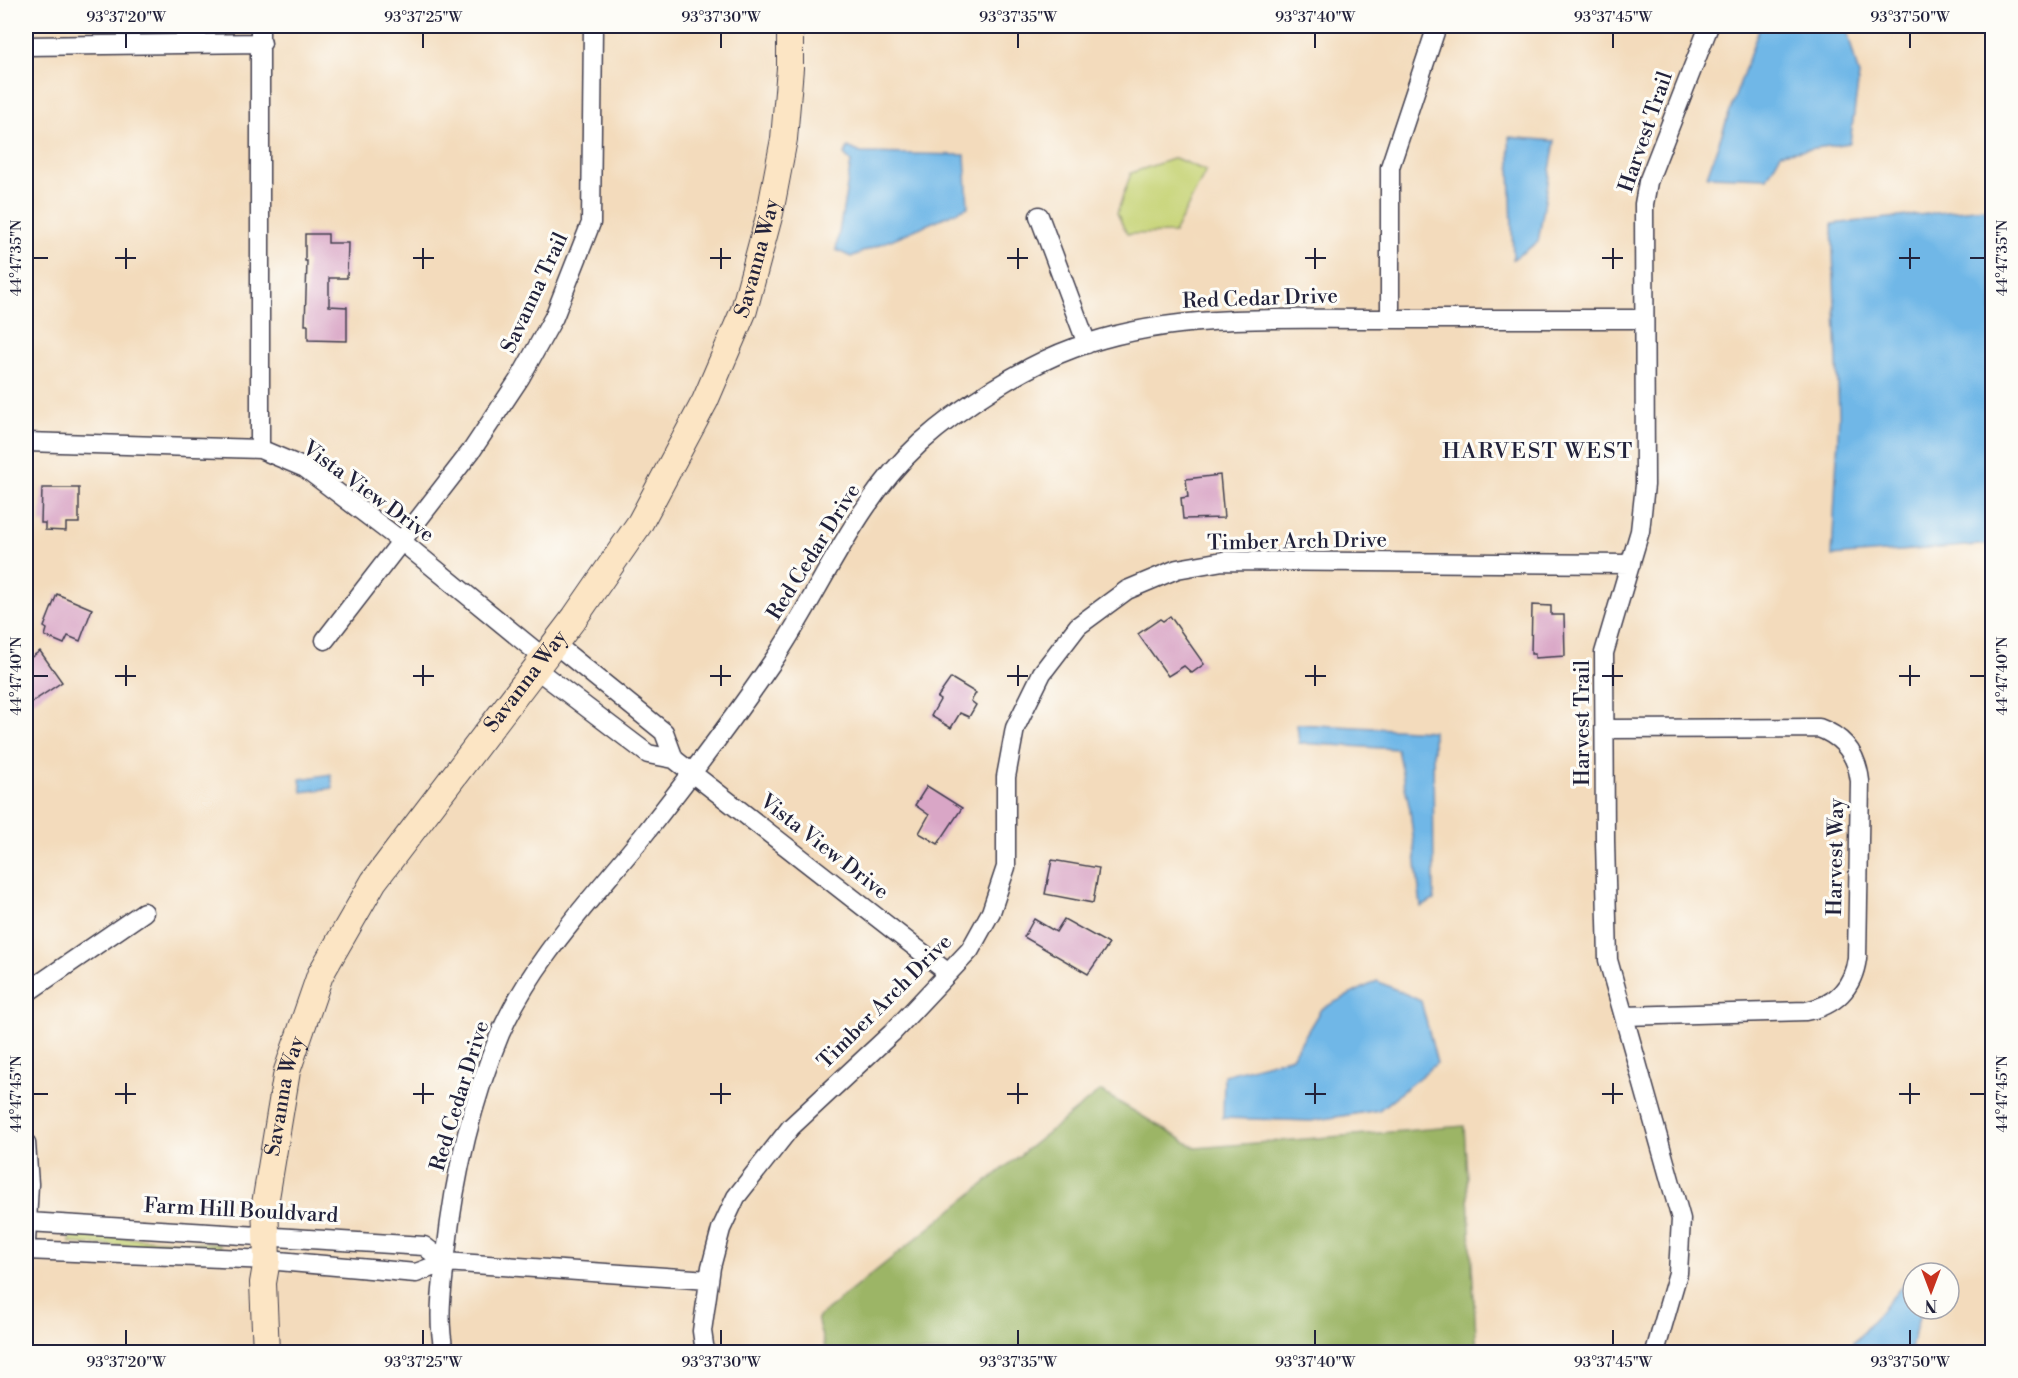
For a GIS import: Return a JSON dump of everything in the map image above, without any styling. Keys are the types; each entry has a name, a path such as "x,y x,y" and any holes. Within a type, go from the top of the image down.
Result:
{"street":[{"name":"Savanna Trail","path":"325,640 400,540 472,450 520,378 554,317 591,223 593,26"},
{"name":"Savanna Way","path":"265,1342 263,1283 267,1260 265,1204 287,1071 320,975 374,881 545,657 640,522 705,401 744,310 770,213 784,140 790,68 790,26"},
{"path":"1390,319 1390,167 1437,26"},
{"name":"Harvest Trail","path":"1655,1353 1678,1273 1681,1219 1608,960 1604,653 1640,531 1645,485 1642,319 1644,204 1648,182 1709,26"},
{"path":"26,46 261,34 260,448"},
{"path":"1039,216 1087,344"},
{"name":"Red Cedar Drive","path":"444,1353 438,1321 451,1203 465,1142 488,1067 516,1003 588,903 692,773 776,657 867,504 920,444 994,388 1072,348 1142,329 1214,319 1642,319"},
{"name":"Vista View Drive","path":"26,442 260,448 305,468 400,540 545,657 648,754 674,759 947,972"},
{"name":"Timber Arch Drive","path":"705,1353 702,1331 709,1280 726,1215 790,1127 892,1033 970,950 991,912 1006,867 1006,777 1015,728 1042,673 1078,626 1127,590 1177,569 1223,561 1631,564"},
{"name":"Vista View Drive","path":"545,657 664,732 674,759"},
{"name":"Harvest Way","path":"1605,729 1819,728 1835,736 1849,749 1858,767 1860,781 1857,958 1851,979 1838,998 1818,1009 1806,1011 1624,1016"},
{"path":"26,993 144,912"},
{"path":"26,1143 29,1184 26,1242"},
{"name":"Farm Hill Bouldvard","path":"28,1221 424,1246 445,1262"},
{"name":"Farm Hill Bouldvard","path":"26,1250 267,1260 416,1273 445,1262 709,1280"}],"green space":[{"path":"1175,158 1206,171 1174,233 1127,234 1117,213 1131,173"},
{"path":"1100,1091 1196,1148 1464,1126 1477,1352 826,1352 817,1318"},
{"path":"70,1234 220,1244 220,1252 70,1243"}],"water":[{"path":"1760,26 1846,26 1859,76 1850,143 1781,153 1767,178 1707,176"},
{"path":"1509,137 1555,141 1538,242 1513,259"},
{"path":"848,147 861,153 965,155 968,207 851,257 836,250 851,162 844,155"},
{"path":"1984,208 1992,228 1992,544 1832,556 1839,415 1832,224"},
{"path":"1297,724 1433,731 1434,900 1421,907 1410,810 1397,749 1299,743"},
{"path":"331,774 333,788 302,792 300,779"},
{"path":"1377,981 1421,1001 1437,1063 1379,1110 1311,1121 1223,1118 1224,1075 1292,1057 1321,1009"},
{"path":"1901,1287 1901,1321 1918,1321 1910,1352 1846,1352"}],"building":[{"path":"305,234 328,234 328,243 348,243 347,278 329,278 329,306 347,307 347,341 308,340 308,325 305,325 307,261 305,261"},
{"path":"1220,475 1224,518 1183,519 1181,498 1188,497 1186,479"},
{"path":"42,488 79,488 79,523 66,523 66,531 45,530 45,523 41,523"},
{"path":"57,594 92,609 80,641 68,636 64,644 45,636 47,629 44,627"},
{"path":"1532,605 1551,606 1551,615 1564,615 1565,656 1535,658 1535,654 1531,654"},
{"path":"1170,616 1204,664 1192,673 1184,666 1168,676 1138,634 1160,619 1163,621"},
{"path":"40,651 62,682 26,706 26,661"},
{"path":"951,678 976,693 971,701 976,705 969,717 960,713 951,728 931,716 940,700 937,698"},
{"path":"927,786 962,808 938,844 919,833 929,815 915,805"},
{"path":"1052,860 1099,868 1093,903 1045,894"},
{"path":"1034,919 1056,932 1064,919 1109,944 1088,974 1024,937"}],"district":[{"name":"HARVEST WEST","path":"1538,451"}]}
